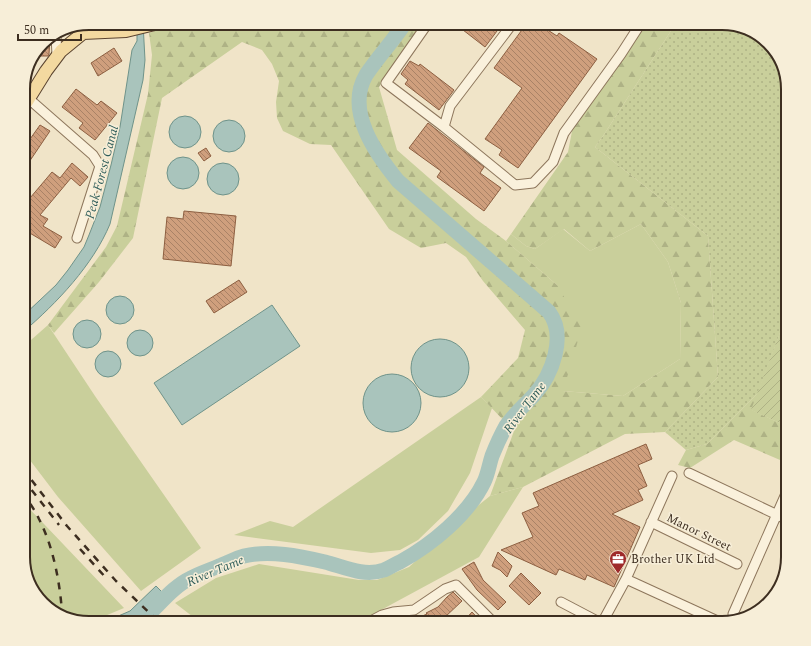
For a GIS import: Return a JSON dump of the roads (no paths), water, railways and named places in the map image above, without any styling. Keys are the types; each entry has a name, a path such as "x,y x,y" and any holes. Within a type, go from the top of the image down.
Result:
{"main road":[{"path":"104,30 130,30"},
{"path":"30,97 57,56 80,31"}],"street":[{"path":"423,30 386,83 516,185 534,183 553,162 564,133 636,30"},
{"path":"444,127 450,106 508,30"},
{"path":"56,40 57,56"},
{"path":"30,106 93,154 100,166 77,238"},
{"path":"690,473 781,517"},
{"path":"603,616 626,580 672,476"},
{"path":"733,614 781,504"},
{"name":"Manor Street","path":"651,522 737,564"},
{"path":"626,580 706,616"},
{"path":"380,616 393,612 414,610 444,589 456,585 487,616"},
{"path":"561,602 588,616"}],"water":[{"path":"137,30 143,30 145,60 143,80 110,224 103,239 84,269 49,309 30,326 30,309 56,285 84,247 100,207 120,127 132,50 137,41"},
{"path":"182,116 188,116 197,120 201,132 197,144 188,148 182,148 173,144 169,135 169,129 173,120"},
{"path":"226,120 232,120 241,124 245,136 241,148 232,152 226,152 217,148 213,139 213,133 217,124"},
{"path":"180,157 186,157 195,161 199,173 195,185 186,189 180,189 171,185 167,176 167,170 171,161"},
{"path":"220,163 226,163 236,170 239,179 238,185 232,192 226,195 220,195 210,188 207,182 207,176 214,166"},
{"path":"120,296 130,300 134,310 130,320 120,324 110,320 106,310 110,300"},
{"path":"272,305 300,346 182,425 154,383"},
{"path":"87,320 97,324 101,334 97,344 87,348 77,344 73,334 77,324"},
{"path":"140,330 150,333 153,343 150,353 140,356 130,353 127,343 130,333"},
{"path":"434,339 446,339 461,347 469,362 469,374 461,389 446,397 434,397 419,389 411,374 411,362 419,347"},
{"path":"108,351 118,354 121,364 118,374 108,377 98,374 95,364 98,354"},
{"path":"386,374 398,374 413,382 421,397 421,409 413,424 398,432 386,432 371,424 363,409 363,397 371,382"},
{"path":"156,586 170,600 156,616 118,616 130,611"}],"waterway":[{"name":"River Tame","path":"152,611 180,584 201,573 244,556 254,554 284,554 325,562 362,572 377,572 384,570 412,555 448,528 459,517 477,494 487,476 492,456 506,426 541,387 551,366 557,344 557,332 549,312 398,181 381,158 366,131 361,117 359,103 360,89 366,75 400,30"}],"railway":[{"path":"30,478 67,526 116,581 153,616"},
{"path":"30,488 59,525"},
{"path":"30,504 44,530 52,552 58,577 62,609"},
{"path":"80,549 107,579"}],"place":[{"name":"Brother UK Ltd","path":"618,574"}],"water label":[{"name":"Peak Forest Canal","path":"101,172"}]}
